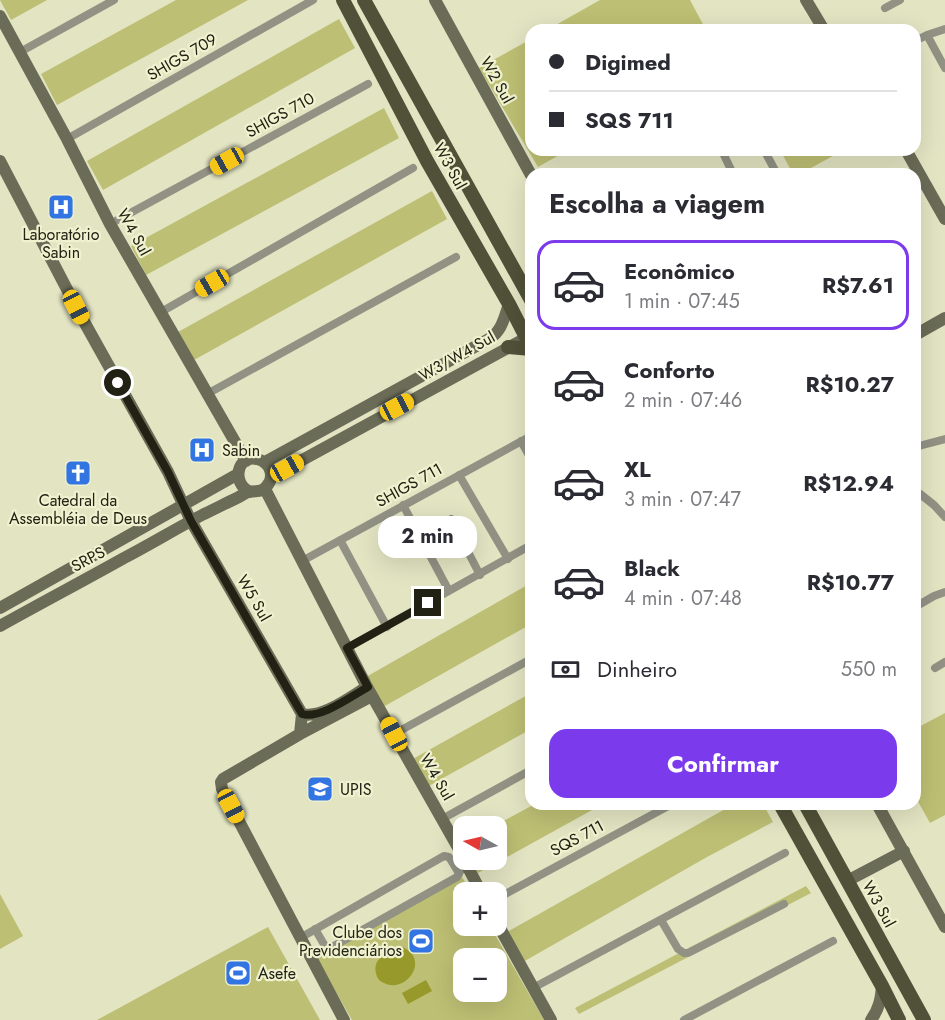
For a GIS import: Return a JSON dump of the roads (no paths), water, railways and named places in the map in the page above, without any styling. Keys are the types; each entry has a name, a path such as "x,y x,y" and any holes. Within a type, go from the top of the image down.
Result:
{"main road":[{"name":"W3 Sul","path":"343,0 427,161 525,332"},
{"name":"W3 Sul","path":"364,0 525,289"},
{"name":"W2 Sul","path":"435,0 527,168"},
{"path":"806,0 820,24"},
{"path":"815,0 828,24"},
{"name":"W4 Sul","path":"0,16 110,224 246,461"},
{"name":"W5 Sul","path":"0,161 82,318 168,472 191,521 302,714"},
{"path":"921,177 945,219"},
{"name":"W3/W4 Sul","path":"265,462 495,335 501,327 509,304"},
{"path":"921,331 945,318"},
{"path":"508,347 525,342"},
{"name":"W3/W4 Sul","path":"271,477 508,347"},
{"path":"428,373 434,387"},
{"path":"373,404 379,417"},
{"path":"321,431 328,445"},
{"path":"253,459 265,462 271,471 268,485 260,491 250,492 241,485 238,474 240,466 253,459"},
{"name":"SRPS","path":"0,608 238,474"},
{"name":"W4 Sul","path":"265,489 370,692 453,843"},
{"name":"SRPS","path":"0,626 191,521 250,492"},
{"path":"170,533 186,532 201,538"},
{"path":"300,734 302,714 309,716 322,713 370,692"},
{"path":"344,1020 221,785 222,779 370,692"},
{"path":"783,810 901,1020 907,1011 909,992"},
{"name":"W3 Sul","path":"808,810 924,1020"},
{"path":"881,810 945,927"},
{"path":"802,843 820,832"},
{"path":"847,881 904,851"},
{"path":"504,936 551,1020"},
{"path":"871,1020 877,1012 882,986"}],"street":[{"path":"20,52 114,0"},
{"name":"SHIGS 709","path":"67,139 313,0"},
{"path":"885,8 900,0"},
{"path":"921,38 945,29"},
{"path":"927,35 945,68"},
{"name":"SHIGS 710","path":"110,224 368,84"},
{"path":"161,312 413,168"},
{"path":"207,394 456,257"},
{"name":"SHIGS 711","path":"302,561 525,439"},
{"path":"921,445 945,439"},
{"path":"521,441 525,448"},
{"path":"459,475 508,559"},
{"path":"921,495 945,517"},
{"path":"403,506 449,591"},
{"path":"451,519 480,575"},
{"path":"340,540 387,627"},
{"path":"347,648 525,549"},
{"path":"921,604 945,592"},
{"path":"394,734 525,662"},
{"path":"935,668 945,662"},
{"path":"442,819 525,773"},
{"name":"SQS 711","path":"507,893 661,810"},
{"path":"533,988 785,853"},
{"path":"300,938 444,856 453,859"},
{"path":"315,929 325,946 332,946 458,877 461,870"},
{"path":"661,920 678,949 688,953 784,904"},
{"path":"684,1020 832,941"}],"place":[{"name":"Laboratório Sabin","path":"61,207"},
{"name":"Sabin","path":"202,450"},
{"name":"Catedral da Assembléia de Deus","path":"78,473"},
{"name":"UPIS","path":"320,789"},
{"name":"Clube dos Previdenciários","path":"421,941"},
{"name":"Asefe","path":"238,973"}]}
